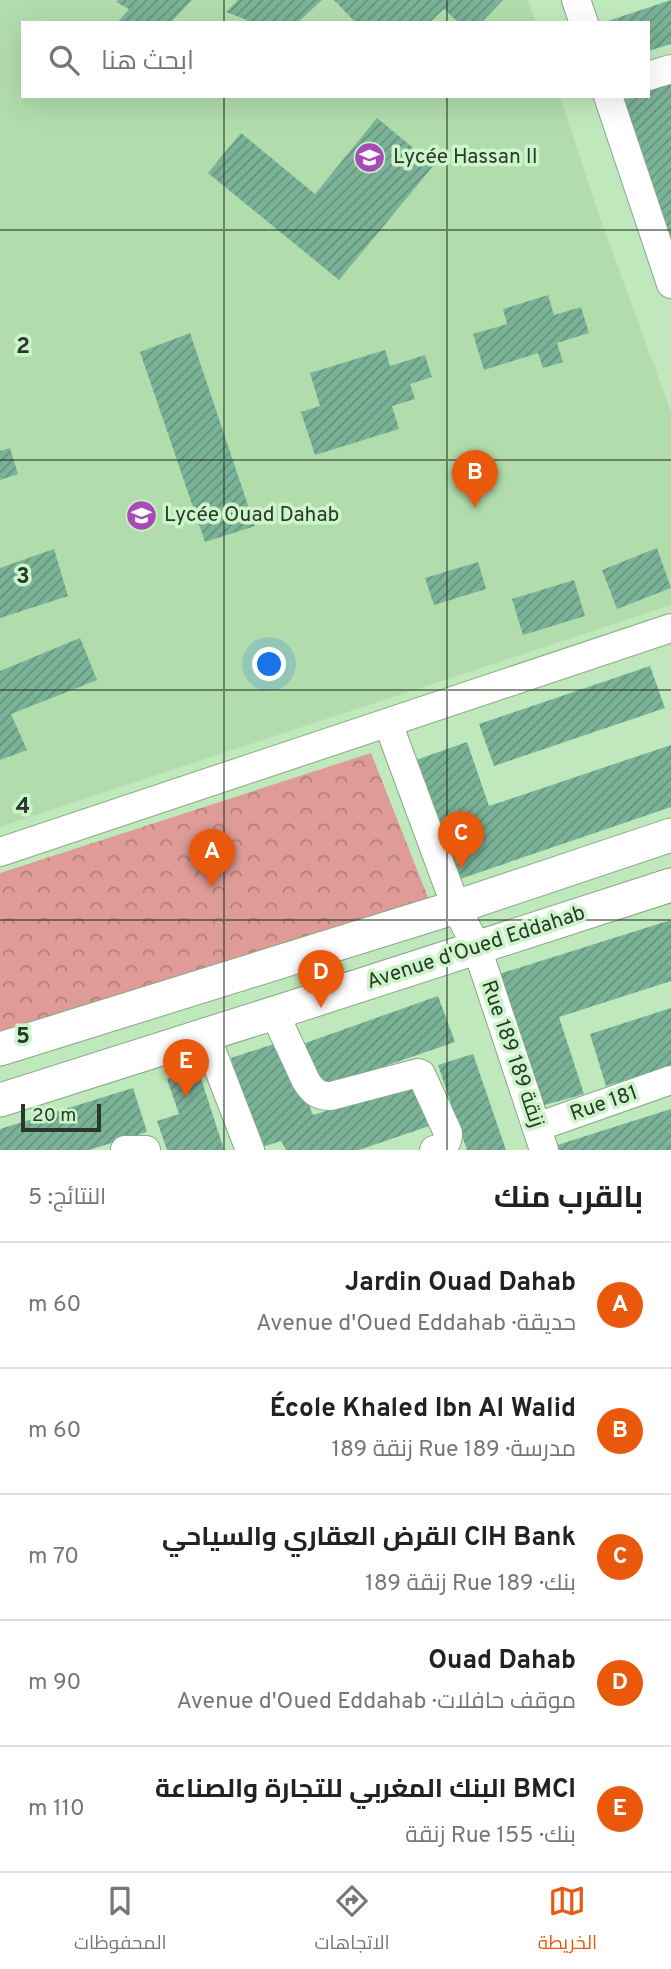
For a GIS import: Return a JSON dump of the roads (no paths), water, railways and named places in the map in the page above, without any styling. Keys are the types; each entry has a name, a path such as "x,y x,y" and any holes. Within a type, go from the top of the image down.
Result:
{"street":[{"path":"576,0 583,21"},
{"path":"650,75 671,69"},
{"path":"609,98 671,284"},
{"path":"0,852 671,628"},
{"name":"Rue 189 زنقة 189","path":"388,723 456,907 477,948 541,1139"},
{"path":"0,1049 456,907 671,835"},
{"name":"Avenue d'Oued Eddahab","path":"0,1100 206,1036 671,884"},
{"path":"274,1012 306,1081 312,1090 321,1096 331,1096 421,1074 448,1133 448,1141 443,1147 434,1150"},
{"path":"206,1036 250,1150"},
{"name":"Rue 181","path":"541,1139 671,1080"},
{"path":"125,1150 146,1150"}],"place":[{"name":"Lycée Hassan II","path":"370,157"},
{"name":"École Khaled Ibn Al Walid","path":"475,508"},
{"name":"Lycée Ouad Dahab","path":"141,515"},
{"name":"CIH Bank القرض العقاري والسياحي","path":"461,869"},
{"name":"Jardin Ouad Dahab","path":"212,887"},
{"name":"Ouad Dahab","path":"321,1008"},
{"name":"BMCI البنك المغربي للتجارة والصناعة","path":"186,1097"}]}
